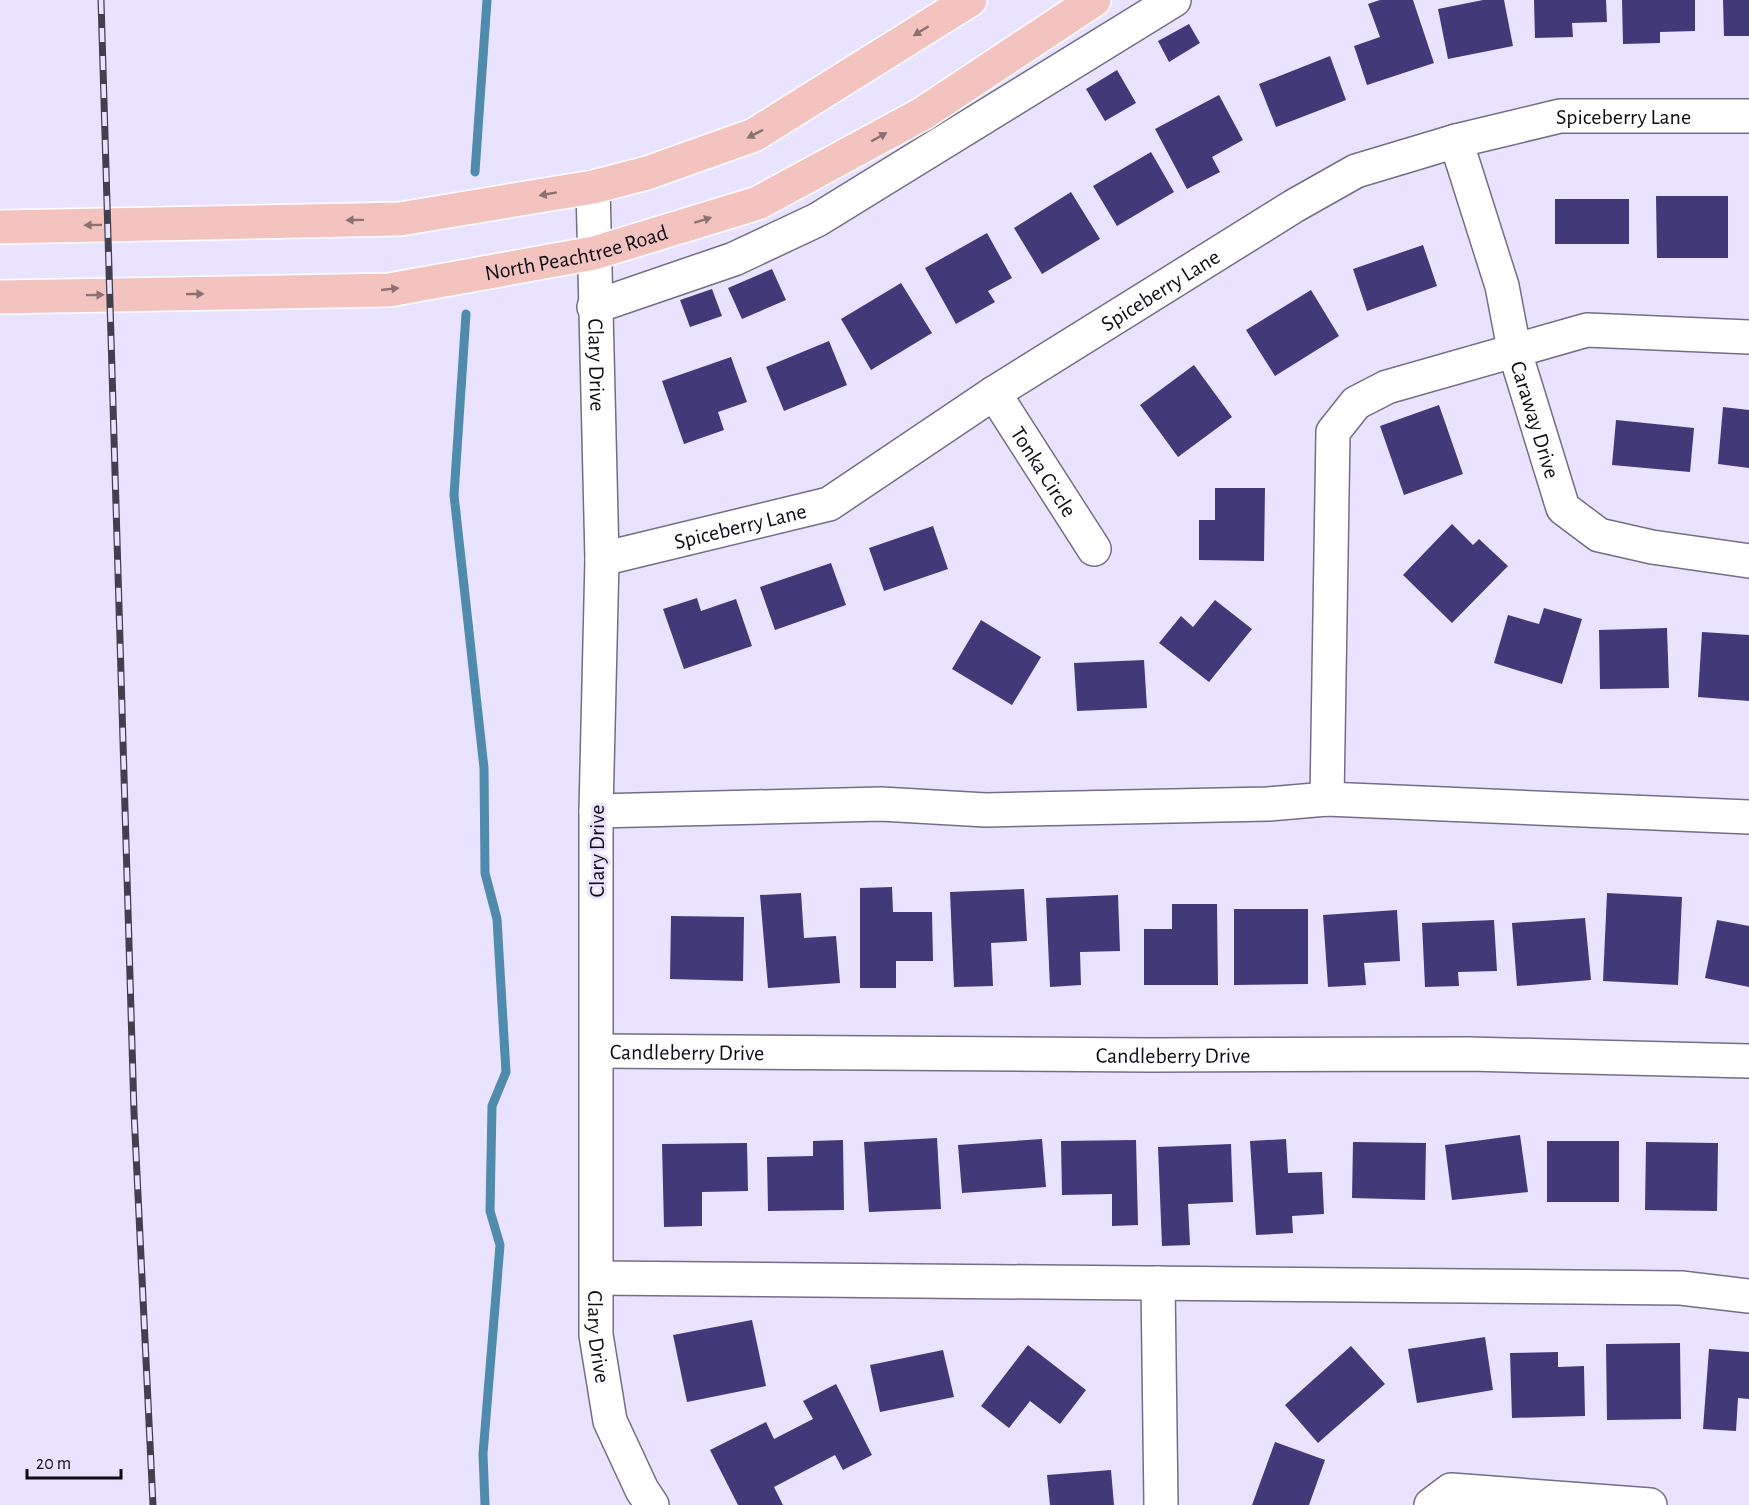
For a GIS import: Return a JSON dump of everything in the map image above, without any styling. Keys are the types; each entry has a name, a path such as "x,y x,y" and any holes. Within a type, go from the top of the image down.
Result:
{"main road":[{"path":"0,227 400,219 593,187 647,173 754,135 970,0"},
{"name":"North Peachtree Road","path":"0,297 388,290 594,253 758,203 922,114 1094,0"}],"street":[{"path":"594,307 734,259 817,220 1174,0"},
{"name":"Spiceberry Lane","path":"602,559 828,504 994,393 1294,206 1356,171 1456,141 1560,116 1749,116"},
{"name":"Caraway Drive","path":"1456,141 1502,286 1514,350 1563,508 1599,536 1652,547 1749,561"},
{"name":"Clary Drive","path":"593,187 594,307 602,559 596,811 596,1335 610,1421 642,1490 652,1505"},
{"path":"1327,799 1333,432 1356,403 1387,387 1587,330 1749,337"},
{"name":"Tonka Circle","path":"994,393 1094,549"},
{"path":"596,811 881,804 986,810 1268,804 1327,799 1749,817"},
{"name":"Candleberry Drive","path":"597,1051 1138,1055 1469,1054 1749,1061"},
{"path":"597,1278 1682,1288 1749,1296"},
{"path":"1158,1283 1161,1505"},
{"path":"1431,1505 1451,1490 1650,1505"}],"building":[{"path":"1380,0 1413,0 1434,63 1367,85 1354,46 1380,37 1368,4"},
{"path":"1483,0 1504,0 1513,46 1448,59 1438,9"},
{"path":"1534,0 1606,0 1607,22 1572,23 1573,37 1535,38"},
{"path":"1622,0 1695,0 1695,31 1660,32 1660,43 1623,44"},
{"path":"1723,0 1749,0 1749,36 1724,36"},
{"path":"1189,24 1200,43 1169,62 1158,41"},
{"path":"1330,56 1346,100 1276,127 1259,84"},
{"path":"1117,70 1136,103 1105,121 1086,89"},
{"path":"1219,95 1243,140 1212,157 1220,172 1187,189 1155,129"},
{"path":"1151,152 1174,192 1117,226 1093,186"},
{"path":"1071,192 1100,239 1042,274 1014,228"},
{"path":"1656,196 1728,196 1728,258 1657,258"},
{"path":"1555,199 1629,199 1629,244 1555,244"},
{"path":"987,233 1012,278 988,291 995,302 956,324 925,268"},
{"path":"1423,245 1437,286 1367,311 1353,269"},
{"path":"772,269 786,300 742,319 728,288"},
{"path":"901,283 932,333 871,370 841,319"},
{"path":"712,289 722,316 690,327 680,300"},
{"path":"1311,290 1339,336 1275,376 1246,330"},
{"path":"829,341 847,385 784,411 766,367"},
{"path":"731,357 747,402 718,412 724,430 684,444 662,381"},
{"path":"1194,365 1232,417 1178,457 1140,405"},
{"path":"1439,405 1463,474 1404,495 1380,426"},
{"path":"1723,407 1749,410 1749,468 1718,464"},
{"path":"1616,420 1694,428 1690,472 1612,465"},
{"path":"1215,488 1265,488 1264,561 1199,560 1199,520 1215,520"},
{"path":"1452,524 1473,545 1479,539 1508,566 1452,623 1403,575"},
{"path":"933,526 948,569 884,591 869,548"},
{"path":"831,563 846,605 775,630 760,587"},
{"path":"697,598 701,611 736,599 752,646 684,669 663,609"},
{"path":"1215,600 1252,629 1209,682 1159,643 1181,616 1193,627"},
{"path":"1544,608 1582,619 1562,684 1494,663 1508,615 1539,624"},
{"path":"981,620 1041,657 1012,705 952,669"},
{"path":"1667,628 1669,688 1600,689 1599,630"},
{"path":"1702,632 1749,635 1749,701 1698,697"},
{"path":"1144,660 1147,708 1077,711 1074,663"},
{"path":"892,887 893,912 932,912 933,961 896,961 896,988 860,988 860,888"},
{"path":"1024,889 1027,941 991,943 993,986 954,987 950,892"},
{"path":"801,893 804,938 836,936 840,983 768,988 760,895"},
{"path":"1607,893 1682,897 1678,985 1603,981"},
{"path":"1118,895 1120,951 1080,952 1081,985 1050,987 1046,898"},
{"path":"1172,904 1217,904 1218,985 1144,985 1144,929 1172,929"},
{"path":"1234,909 1308,909 1308,984 1234,985"},
{"path":"1397,910 1400,961 1364,963 1366,985 1328,987 1323,915"},
{"path":"671,916 744,917 743,981 670,979"},
{"path":"1585,918 1591,980 1517,986 1512,923"},
{"path":"1494,920 1497,971 1458,972 1459,986 1425,987 1422,923"},
{"path":"1717,920 1749,926 1749,987 1705,978"},
{"path":"1520,1135 1528,1192 1452,1200 1445,1145"},
{"path":"937,1138 941,1209 869,1212 864,1142"},
{"path":"1042,1139 1046,1187 962,1193 958,1145"},
{"path":"1286,1139 1288,1173 1322,1172 1324,1214 1292,1216 1293,1233 1256,1235 1250,1141"},
{"path":"843,1140 844,1210 768,1211 767,1157 813,1156 813,1141"},
{"path":"1136,1140 1138,1225 1112,1226 1112,1194 1062,1195 1061,1141"},
{"path":"1547,1141 1619,1141 1619,1202 1547,1202"},
{"path":"1353,1142 1426,1143 1425,1200 1352,1198"},
{"path":"1646,1142 1718,1143 1717,1211 1645,1210"},
{"path":"747,1143 748,1191 702,1192 702,1226 664,1227 662,1144"},
{"path":"1231,1144 1233,1202 1188,1204 1190,1245 1162,1246 1158,1147"},
{"path":"752,1320 766,1386 687,1402 673,1335"},
{"path":"1485,1337 1493,1390 1417,1403 1408,1349"},
{"path":"1680,1343 1681,1419 1607,1420 1606,1344"},
{"path":"1028,1345 1086,1390 1060,1424 1030,1401 1009,1428 981,1406"},
{"path":"1351,1346 1385,1384 1318,1443 1285,1405"},
{"path":"1709,1349 1749,1352 1749,1399 1738,1398 1736,1431 1703,1429"},
{"path":"943,1350 954,1397 880,1412 870,1365"},
{"path":"1558,1352 1558,1367 1584,1366 1585,1416 1512,1418 1510,1353"},
{"path":"836,1384 872,1455 843,1470 835,1455 774,1487 783,1505 738,1505 710,1450 766,1422 774,1439 813,1419 803,1401"},
{"path":"1275,1442 1325,1460 1309,1505 1252,1505"},
{"path":"1111,1470 1114,1505 1050,1505 1047,1475"}],"waterway":[{"path":"475,172 487,0"},
{"path":"466,314 454,495 484,768 485,873 497,919 506,1072 492,1106 490,1211 500,1245 483,1454 485,1505"}],"railway":[{"path":"101,0 134,1112 153,1505"}]}
